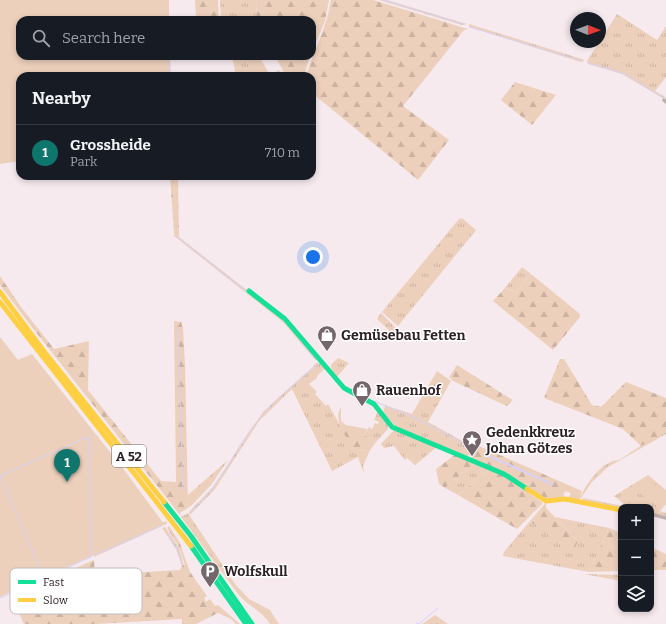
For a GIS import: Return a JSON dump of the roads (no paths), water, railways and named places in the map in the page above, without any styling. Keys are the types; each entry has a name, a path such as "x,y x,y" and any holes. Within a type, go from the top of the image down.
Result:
{"main road":[{"path":"249,291 285,319 349,393 374,404 392,427 504,474 546,501 565,498 618,509"},
{"name":"A 52","path":"0,292 43,350 190,536 252,624"},
{"name":"A 52","path":"0,302 186,539 246,624"}],"street":[{"path":"654,515 666,518"}],"water":[{"path":"487,454 552,483 554,486 486,456"}],"waterway":[{"path":"383,0 464,24"},
{"path":"470,27 582,61"},
{"path":"168,60 169,72"},
{"path":"588,63 623,73 664,98"},
{"path":"175,235 247,292"},
{"path":"178,330 183,490"},
{"path":"302,343 315,359"},
{"path":"191,512 202,501 220,478 249,432 265,412 279,397 319,363"},
{"path":"374,401 416,418 472,448"},
{"path":"89,435 91,557"},
{"path":"0,476 83,439 88,439"},
{"path":"0,476 40,568"},
{"path":"95,555 161,526"},
{"path":"167,534 178,550 182,565"},
{"path":"66,568 91,557"},
{"path":"0,598 10,594"},
{"path":"416,623 419,624 438,608"}],"place":[{"name":"Gemüsebau Fetten","path":"327,352"},
{"name":"Rauenhof","path":"362,407"},
{"name":"Gedenkkreuz Johan Götzes","path":"472,457"},
{"name":"Grossheide","path":"67,482"},
{"name":"Wolfskull","path":"210,588"}]}
